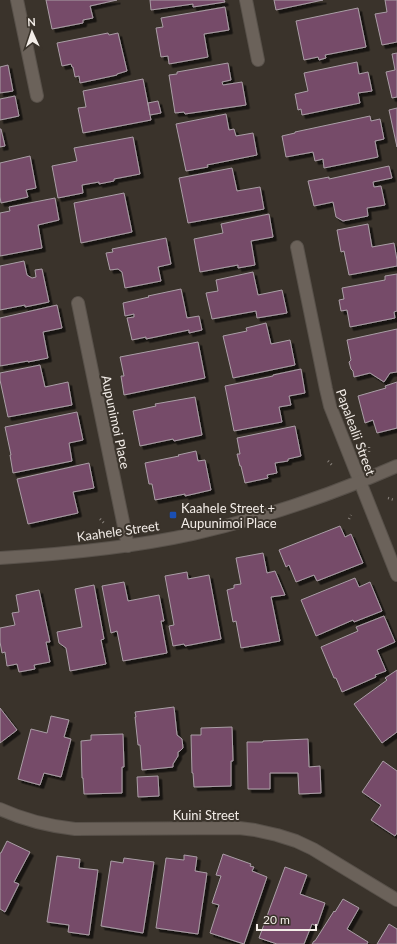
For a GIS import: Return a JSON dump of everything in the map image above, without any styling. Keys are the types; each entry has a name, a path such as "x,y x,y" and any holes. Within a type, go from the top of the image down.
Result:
{"street":[{"path":"17,0 37,96"},
{"path":"246,0 258,60"},
{"name":"Papalealii Street","path":"297,247 330,406 397,575"},
{"name":"Aupunimoi Place","path":"78,303 128,546"},
{"name":"Kaahele Street","path":"0,558 50,555 128,546 192,534 303,503 360,482 397,466"},
{"name":"Kuini Street","path":"0,809 13,815 52,826 75,829 239,828 277,835 296,841 318,852 397,900"}],"path":[{"path":"369,444 369,452"},
{"path":"328,461 333,466"},
{"path":"388,498 394,500"},
{"path":"349,519 351,515"},
{"path":"100,519 104,523"}],"building":[{"path":"46,0 117,0 90,6 93,18 83,20 83,23 52,29"},
{"path":"150,0 224,0 225,2 193,7 193,4 151,10"},
{"path":"274,0 323,0 276,10"},
{"path":"385,0 397,0 397,42 382,45 375,14 387,12"},
{"path":"225,7 229,30 204,34 208,57 169,64 168,56 161,57 156,28 163,27 161,18"},
{"path":"358,8 366,47 325,55 326,58 319,60 318,57 304,60 296,21"},
{"path":"108,33 109,35 118,33 127,71 117,75 80,83 79,76 75,77 71,64 62,66 57,43"},
{"path":"397,53 397,97 392,98 386,72 395,70 392,54"},
{"path":"357,62 359,74 368,72 372,91 358,93 360,103 302,115 301,109 298,110 295,94 308,91 304,73"},
{"path":"228,63 231,80 222,82 223,85 242,82 246,105 185,114 184,112 175,113 169,75 177,74 177,72"},
{"path":"8,65 13,91 0,93 0,67"},
{"path":"143,79 151,120 83,133 78,108 86,107 83,91"},
{"path":"15,96 19,116 0,120 0,99"},
{"path":"158,101 161,113 150,115 148,103"},
{"path":"397,108 397,147 389,110"},
{"path":"226,114 229,130 234,129 236,136 253,133 257,155 207,165 208,167 186,171 176,124"},
{"path":"370,116 371,121 380,119 384,139 375,141 378,157 324,168 323,159 315,161 313,152 286,157 282,136"},
{"path":"0,129 5,146 0,147"},
{"path":"133,137 140,174 114,179 114,181 99,184 99,182 82,185 83,193 58,198 52,166 77,161 74,148"},
{"path":"30,156 36,188 26,190 28,197 1,203 0,163"},
{"path":"389,166 392,178 373,182 374,187 381,186 385,205 367,208 368,216 343,221 336,217 333,202 314,206 308,181 329,177 329,179"},
{"path":"232,168 237,191 260,187 264,209 188,223 179,178"},
{"path":"124,193 132,232 81,243 74,203"},
{"path":"55,198 59,220 38,225 42,248 0,256 0,213 10,211 9,207"},
{"path":"269,214 273,237 251,241 255,265 238,268 238,265 200,272 194,239 223,233 221,224"},
{"path":"368,224 372,247 394,243 397,266 349,275 344,251 341,252 337,230"},
{"path":"166,238 171,264 158,267 161,281 125,288 122,272 118,269 110,270 106,253 113,252 112,249"},
{"path":"24,261 27,275 32,278 36,277 35,270 42,269 49,302 0,310 0,266"},
{"path":"253,272 258,295 282,290 287,313 257,318 256,311 212,319 206,293 218,291 216,280"},
{"path":"397,274 397,311 394,312 395,318 350,327 347,310 341,311 339,300 344,299 342,288 385,280 385,276"},
{"path":"181,289 187,318 199,316 202,330 189,333 189,330 146,339 146,337 132,340 127,318 134,317 134,314 125,316 123,303"},
{"path":"57,305 62,328 43,332 48,358 0,366 0,318"},
{"path":"266,323 271,344 290,340 295,365 233,378 223,336 247,331 246,328"},
{"path":"397,329 397,372 390,373 384,382 370,373 354,377 349,362 351,360 347,340"},
{"path":"198,342 205,378 124,395 121,376 124,376 120,357"},
{"path":"40,365 45,387 68,382 72,405 8,417 0,380 0,373"},
{"path":"301,369 305,393 289,396 291,405 279,407 282,422 234,431 225,386"},
{"path":"397,382 397,428 377,433 373,420 365,423 358,396 386,388 385,386"},
{"path":"195,397 202,435 140,446 133,411 156,406 155,404"},
{"path":"77,412 83,440 69,443 72,461 13,473 5,427"},
{"path":"295,426 301,456 288,459 288,461 275,463 277,473 267,475 268,478 245,483 237,454 240,454 237,438"},
{"path":"196,451 198,461 205,460 211,490 185,496 185,494 155,500 152,484 149,484 145,463"},
{"path":"89,463 94,488 73,492 78,513 28,524 17,479"},
{"path":"340,526 345,537 351,534 363,563 317,581 314,575 296,582 289,565 286,567 279,550"},
{"path":"263,553 267,573 275,571 285,595 271,597 280,641 241,648 236,621 233,622 227,590 234,588 234,585 241,584 236,558"},
{"path":"187,572 188,579 209,575 221,639 185,646 184,644 173,646 169,626 174,625 165,576"},
{"path":"355,578 359,587 370,582 382,611 354,622 353,620 316,636 301,600"},
{"path":"124,582 128,601 159,595 164,621 161,621 167,653 123,661 117,631 111,633 102,586"},
{"path":"94,585 104,639 101,640 106,664 70,671 66,648 59,643 57,632 82,627 75,589"},
{"path":"39,590 50,642 46,642 50,662 34,665 35,669 19,672 17,664 7,666 5,652 2,653 0,628 15,625 12,613 19,612 16,595"},
{"path":"384,616 395,642 377,650 386,671 342,692 336,678 334,678 321,647 358,631 356,627"},
{"path":"397,670 397,732 382,743 354,704 387,680 385,678"},
{"path":"174,707 177,735 182,739 183,748 178,752 178,756 173,764 173,767 142,770 135,712"},
{"path":"0,708 17,730 0,743"},
{"path":"51,716 69,720 64,737 71,739 61,777 44,773 40,785 18,779 31,729 47,733"},
{"path":"232,727 233,761 231,761 231,786 194,787 191,735 201,735 201,728"},
{"path":"123,734 124,767 122,767 122,793 84,794 81,741 91,740 91,735"},
{"path":"308,739 309,767 320,766 321,793 299,794 298,773 270,773 270,789 248,789 247,742"},
{"path":"383,761 397,771 397,833 395,836 371,820 381,805 362,792"},
{"path":"158,776 159,796 138,797 137,777"},
{"path":"7,841 30,852 14,882 19,884 5,912 0,909 0,853"},
{"path":"223,854 251,864 250,866 254,867 252,871 267,877 244,944 210,933 219,905 212,903 221,876 216,875"},
{"path":"184,855 197,857 195,871 207,873 198,934 156,928 166,858 184,860"},
{"path":"57,856 80,859 79,868 98,870 89,935 68,932 69,925 47,922"},
{"path":"124,858 154,862 143,933 101,926 111,861 123,863"},
{"path":"285,867 307,875 300,894 325,903 317,926 312,924 304,944 277,944 259,938"},
{"path":"343,899 359,908 347,929 368,942 367,944 312,944 334,911 335,912"},
{"path":"389,924 397,929 397,944 377,944"}],"place":[{"name":"Kaahele Street + Aupunimoi Place","path":"173,515"}]}
